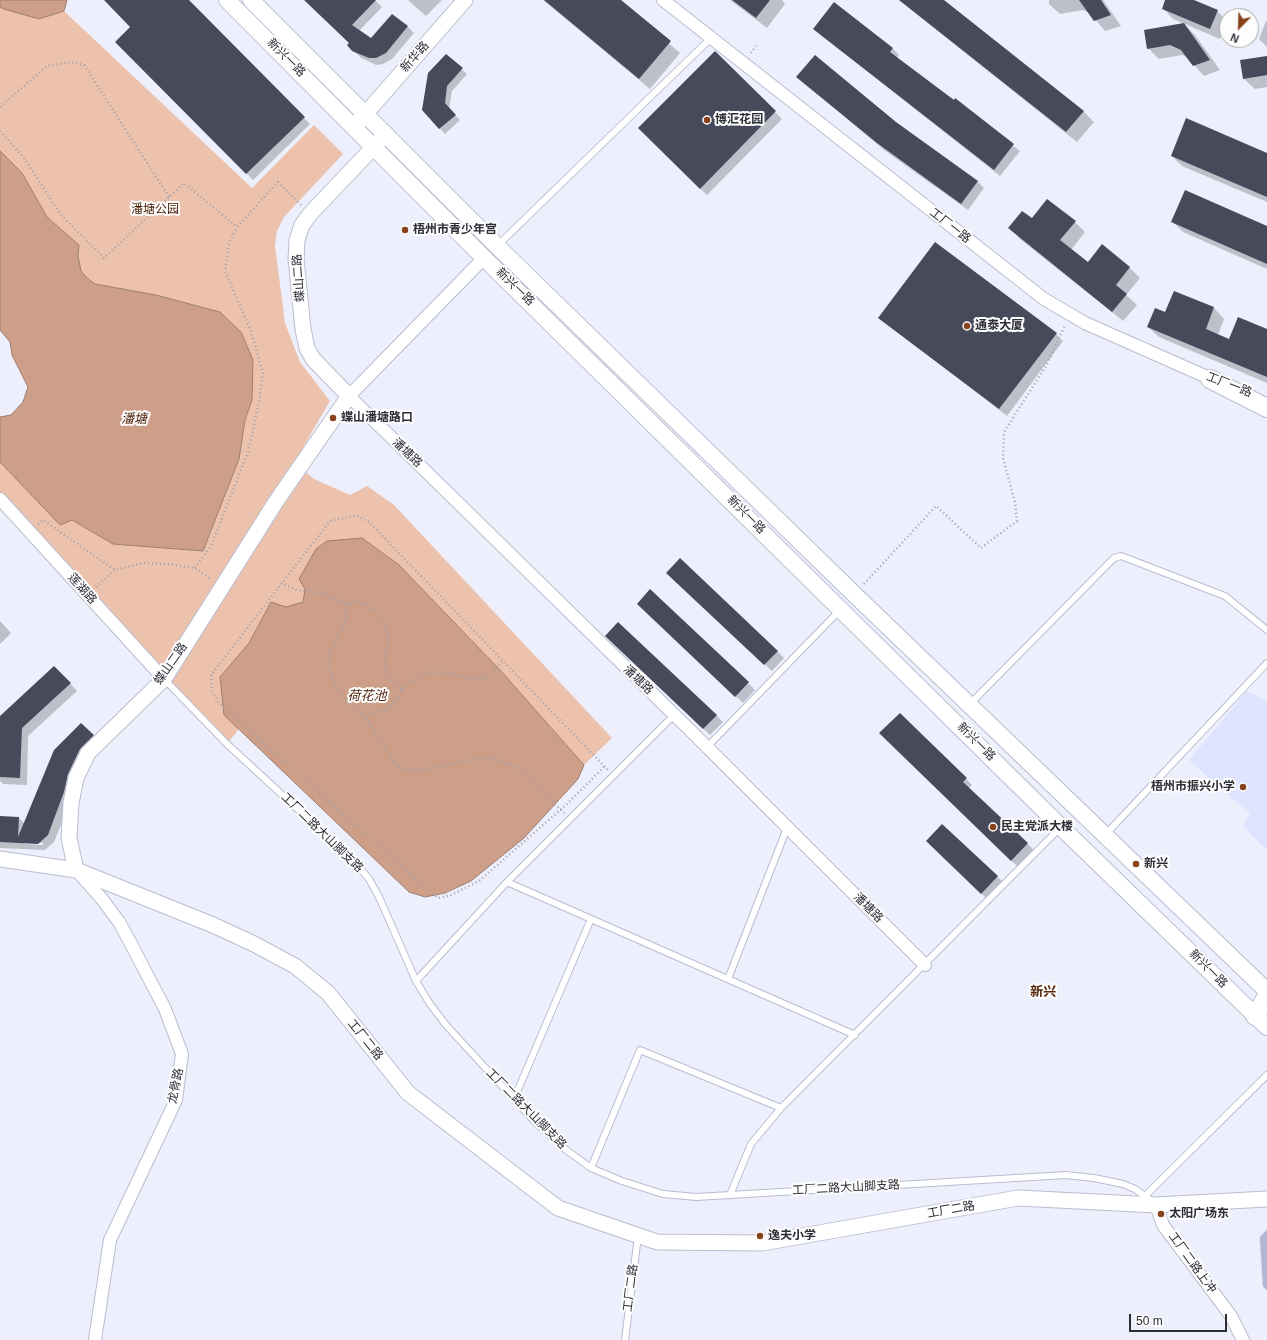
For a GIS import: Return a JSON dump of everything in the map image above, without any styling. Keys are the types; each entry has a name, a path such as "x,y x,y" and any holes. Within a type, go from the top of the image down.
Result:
{"main road":[{"name":"新兴一路","path":"227,0 484,258 841,608 1061,827 1261,1021"},
{"name":"新兴一路","path":"251,0 497,246 854,594 1267,991"},
{"path":"1210,379 1267,408"},
{"path":"1261,1021 1267,996"}],"street":[{"name":"新华路","path":"354,127 465,0"},
{"name":"工厂一路","path":"663,0 1037,294 1085,323 1210,379 1267,400"},
{"name":"蝶山二路","path":"349,396 313,359 307,348 303,328 296,259 297,240 302,225 310,214 386,134"},
{"name":"蝶山二路","path":"76,870 69,838 71,803 76,778 88,753 164,679 277,500 349,396 484,258"},
{"name":"潘塘路","path":"349,396 925,965"},
{"name":"莲湖路","path":"2,506 29,531 164,679"},
{"path":"0,859 76,870"},
{"name":"工厂二路","path":"76,870 220,928 295,966 328,994 408,1093 558,1208 657,1242 762,1243 1018,1198 1150,1200 1267,1199"},
{"name":"龙骨路","path":"76,870 102,899 122,929 165,1009 182,1054 176,1100 110,1240 95,1340"},
{"name":"工厂二路上冲","path":"1150,1200 1163,1225 1231,1316 1243,1340"}],"lane":[{"path":"497,246 711,38"},
{"path":"969,705 1114,558 1122,556 1225,596 1267,630"},
{"path":"707,748 841,608"},
{"path":"1105,835 1267,663"},
{"name":"工厂二路大山脚支路","path":"164,679 227,744 354,861 369,879 380,897 416,980 430,1004 446,1025 514,1099 565,1149 591,1168 622,1181 662,1194 696,1198 1066,1175 1094,1178 1123,1184 1150,1200"},
{"path":"416,980 507,882 674,716"},
{"path":"730,1195 751,1144 781,1108 1061,827"},
{"path":"728,979 787,828"},
{"path":"507,882 855,1035"},
{"path":"514,1099 591,919"},
{"path":"591,1168 640,1050 781,1108"},
{"path":"1150,1200 1267,1074"},
{"name":"工厂二路","path":"625,1340 638,1235"}],"path":[{"path":"0,106 47,66 72,62 84,65 169,197"},
{"path":"0,131 25,159 60,214 104,258 184,183 237,227"},
{"path":"195,568 211,546 248,452 259,402 263,373 251,331 225,271 229,243 237,227 278,182 310,214"},
{"path":"854,594 936,506 981,548 1017,521 1015,502 1003,458 1004,432 1046,366 1070,314"},
{"path":"604,767 567,804 479,881 451,895 438,898 218,702 212,691 211,675 330,521 356,515 369,522 504,660 604,767 615,775"},
{"path":"29,531 43,520 115,570"},
{"path":"88,595 115,570 143,563 195,568 222,587"},
{"path":"281,583 297,590 324,593 345,605 356,602 365,604 377,612 386,622 388,641 385,660 387,671 393,683 402,690"},
{"path":"345,605 348,617 331,650 327,666 342,697 366,718 395,764 407,771 424,770 462,761 490,757 516,767 530,776 545,795 557,806"},
{"path":"366,718 374,712 385,710 392,706 402,690 418,678 433,673 451,674 473,679 484,678 504,660"}],"shaded area":[{"name":"梧州市振兴小学","path":"1247,691 1267,701 1267,850 1243,826 1250,814 1189,760"},
{"path":"1267,1228 1267,1291 1262,1287 1259,1237"}],"green space":[{"name":"潘塘公园","path":"0,7 39,19 64,11 252,188 314,125 343,154 284,217 277,231 275,246 285,323 300,362 330,401 294,463 314,479 350,495 367,486 394,505 612,738 584,765 500,670 399,565 362,538 305,589 303,602 286,607 271,602 249,643 220,677 224,715 239,729 227,744 0,499 0,462 60,525 72,520 113,544 203,551 239,459 245,420 252,400 253,360 241,332 220,312 156,295 95,284 81,271 78,256 79,245 47,217 22,173 0,151"}],"water":[{"path":"0,0 67,0 64,11 39,19 4,9 0,7"},
{"name":"潘塘","path":"0,151 22,173 47,217 79,245 78,256 81,271 87,278 95,284 156,295 220,312 241,332 253,360 252,400 245,420 239,459 203,551 113,544 72,520 60,525 0,462 0,417 11,415 23,402 28,387 12,355 10,342 0,330"},
{"name":"荷花池","path":"362,538 399,565 500,670 584,765 578,779 524,838 471,881 445,893 425,897 409,892 224,715 220,677 249,643 271,602 286,607 303,602 305,589 299,579 316,549 327,541"}],"building":[{"path":"104,0 189,0 305,117 246,174 115,42 130,27"},
{"path":"304,0 376,0 352,25 371,38 392,14 408,26 386,53 376,58 369,58 352,51 347,45 349,43"},
{"path":"544,0 621,0 671,41 639,79"},
{"path":"732,0 770,0 756,18"},
{"path":"899,0 944,0 1084,111 1066,132"},
{"path":"1079,0 1101,0 1111,15 1094,21"},
{"path":"1165,0 1194,0 1218,10 1210,29 1162,9"},
{"path":"834,2 893,48 890,52 954,100 955,98 1014,144 994,170 813,29"},
{"path":"1184,23 1210,60 1193,66 1181,50 1170,45 1147,49 1144,30"},
{"name":"博汇花园","path":"715,51 776,111 700,189 638,128"},
{"path":"446,54 463,68 447,86 445,103 456,115 439,129 422,110 428,73"},
{"path":"815,55 896,122 978,181 961,204 877,143 796,77"},
{"path":"1267,56 1267,75 1243,79 1240,60"},
{"path":"1186,118 1267,153 1267,197 1171,156"},
{"path":"1185,190 1267,226 1267,264 1171,222"},
{"path":"1047,199 1076,221 1060,240 1088,262 1102,244 1130,267 1116,285 1127,294 1112,312 1008,228 1022,211 1032,218"},
{"name":"通泰大厦","path":"935,242 1057,333 999,409 878,318"},
{"path":"1174,291 1214,307 1206,329 1229,339 1238,317 1267,329 1267,377 1147,327 1155,308 1165,312"},
{"path":"680,558 778,651 764,665 666,573"},
{"path":"650,589 749,682 735,697 637,604"},
{"path":"618,622 717,715 703,729 605,636"},
{"path":"54,666 71,683 22,728 20,778 0,777 0,716"},
{"path":"900,713 967,778 963,782 1028,843 1011,861 879,733"},
{"path":"81,723 94,735 80,749 68,774 64,792 48,835 38,844 0,842 0,816 19,817 18,837 54,750"},
{"path":"942,824 998,876 981,894 926,841"}],"place":[{"name":"博汇花园","path":"707,120"},
{"name":"梧州市青少年宫","path":"405,230"},
{"name":"通泰大厦","path":"967,326"},
{"name":"蝶山潘塘路口","path":"333,418"},
{"name":"梧州市振兴小学","path":"1243,787"},
{"name":"民主党派大楼","path":"993,827"},
{"name":"新兴","path":"1136,864"},
{"name":"太阳广场东","path":"1161,1214"},
{"name":"逸夫小学","path":"760,1236"}],"district":[{"name":"新兴","path":"1043,992"}]}
